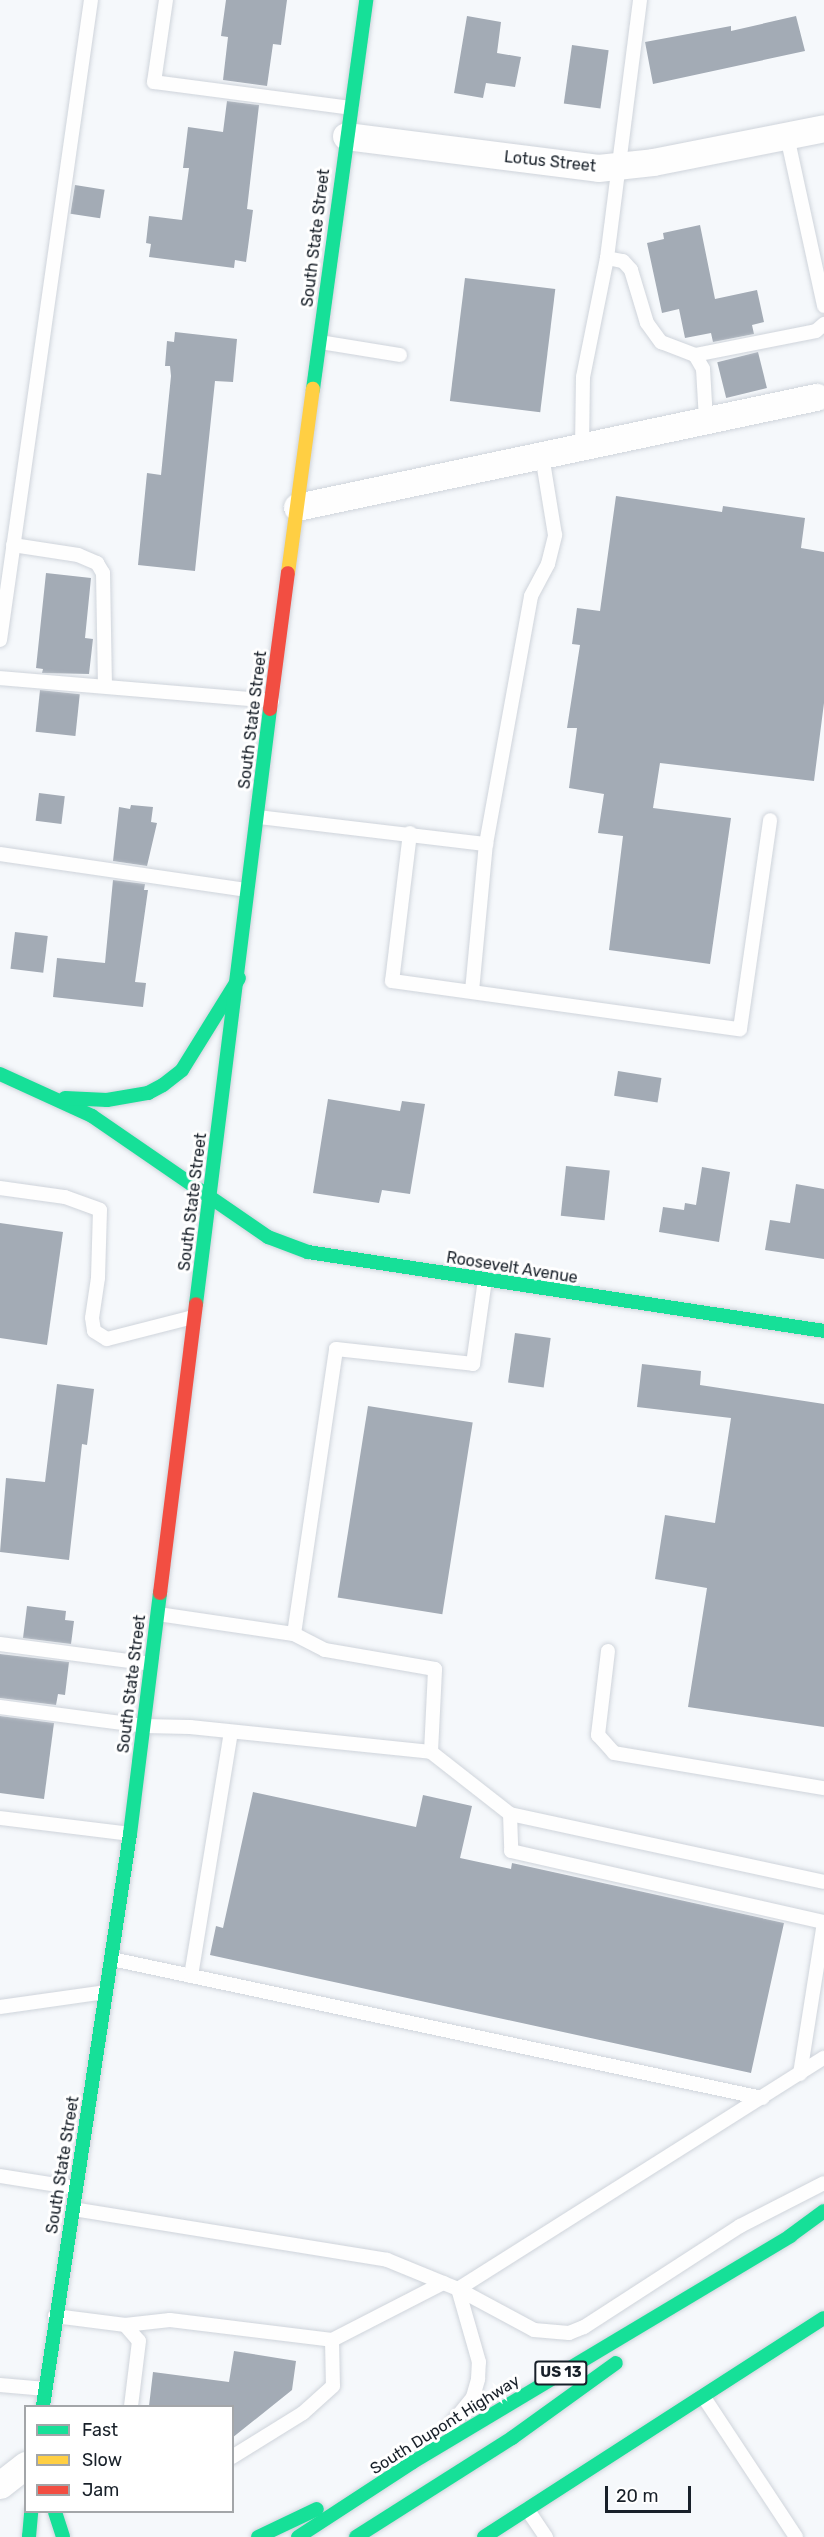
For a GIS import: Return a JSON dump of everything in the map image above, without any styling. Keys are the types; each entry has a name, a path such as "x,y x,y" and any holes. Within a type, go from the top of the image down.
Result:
{"main road":[{"name":"South State Street","path":"43,2405 130,1834 240,976 297,507 366,0"},
{"path":"0,1074 58,1097 107,1100 148,1093 182,1070 240,976"},
{"name":"Roosevelt Avenue","path":"58,1097 211,1196 268,1237 308,1252 824,1331"},
{"name":"South Dupont Highway","path":"298,2537 413,2462 790,2236 824,2211"},
{"path":"646,2341 790,2236"},
{"path":"483,2537 824,2318"},
{"path":"356,2537 512,2438 627,2355"},
{"path":"258,2537 413,2462"},
{"path":"29,2537 32,2513"},
{"path":"56,2513 63,2537"}],"street":[{"name":"Lotus Street","path":"346,136 486,156 598,168 824,128"},
{"path":"297,507 820,396"},
{"path":"0,2485 24,2467"}],"lane":[{"path":"0,640 91,0"},
{"path":"166,0 154,82 351,108"},
{"path":"582,448 583,377 607,258 640,0"},
{"path":"787,136 824,306"},
{"path":"607,258 623,261 631,270 647,323 662,342 695,355 816,331 824,324"},
{"path":"319,342 400,355"},
{"path":"695,355 703,369 706,420"},
{"path":"472,991 486,844 531,596 548,564 555,535 542,456"},
{"path":"13,545 78,555 97,563 103,573 105,686"},
{"path":"0,678 272,702"},
{"path":"258,817 410,833 486,844"},
{"path":"410,833 392,981 740,1029 770,820"},
{"path":"0,854 249,890"},
{"path":"0,1188 65,1197 100,1210 98,1278 92,1318 94,1331 107,1339 195,1317"},
{"path":"294,1634 336,1349 473,1364 485,1280"},
{"path":"158,1614 294,1634 325,1650 435,1669 431,1752"},
{"path":"0,1644 151,1664"},
{"path":"608,1651 598,1735 615,1753 824,1788"},
{"path":"0,1707 144,1726 231,1732 431,1752 510,1814 824,1882"},
{"path":"191,1976 231,1732"},
{"path":"510,1814 511,1851 824,1922 800,2074"},
{"path":"0,1818 130,1834"},
{"path":"112,1959 762,2098"},
{"path":"0,2007 107,1992"},
{"path":"458,2289 824,2058"},
{"path":"0,2176 76,2188"},
{"path":"73,2209 387,2260 458,2289 534,2330 569,2332 584,2327 740,2226 824,2183"},
{"path":"55,2316 125,2325 170,2320 332,2340 442,2283"},
{"path":"413,2462 465,2411 478,2379 480,2362 458,2289"},
{"path":"125,2325 139,2341 131,2405"},
{"path":"234,2456 303,2413 333,2386 332,2340"},
{"path":"0,2385 46,2389"},
{"path":"703,2395 796,2537"},
{"path":"527,2509 546,2537"}],"building":[{"path":"226,0 287,0 281,45 273,44 267,86 223,80 228,37 221,36"},
{"path":"467,16 501,22 497,53 521,57 515,87 486,83 483,98 454,93"},
{"path":"796,16 805,51 653,84 645,42 731,26 731,31"},
{"path":"572,45 609,50 600,109 564,103"},
{"path":"227,101 259,105 247,209 253,210 246,262 235,260 234,268 149,257 151,244 146,243 149,216 182,220 189,168 183,168 188,127 223,132"},
{"path":"75,185 105,190 100,218 70,214"},
{"path":"700,225 715,299 757,290 764,322 752,325 754,334 713,342 711,333 685,338 679,309 662,313 647,243 664,239 663,233"},
{"path":"465,278 555,289 540,412 450,401"},
{"path":"175,332 237,339 233,382 215,381 195,571 138,565 147,473 161,475 171,376 170,366 165,366 167,341 174,342"},
{"path":"758,352 767,388 726,398 717,362"},
{"path":"616,496 722,512 723,506 805,518 801,548 824,552 824,703 814,781 660,763 653,808 731,818 710,964 609,950 623,836 598,833 604,794 569,788 577,728 567,728 580,645 572,644 577,608 600,611"},
{"path":"46,573 91,578 85,638 93,639 89,674 42,673 43,669 36,668"},
{"path":"40,690 80,694 75,736 36,732"},
{"path":"39,793 65,796 61,824 36,821"},
{"path":"131,805 153,807 151,822 157,823 147,866 113,861 119,807 130,809"},
{"path":"113,880 145,884 144,890 148,890 135,982 146,983 143,1007 53,997 57,958 105,963"},
{"path":"15,932 48,936 43,973 10,969"},
{"path":"618,1071 661,1078 658,1103 614,1096"},
{"path":"328,1099 400,1111 402,1101 425,1104 410,1194 382,1190 379,1203 313,1193"},
{"path":"566,1166 610,1171 605,1220 561,1216"},
{"path":"702,1167 730,1172 719,1242 659,1232 663,1207 684,1210 685,1203 696,1205"},
{"path":"796,1184 824,1189 824,1259 765,1250 770,1220 790,1223"},
{"path":"0,1223 63,1232 47,1345 0,1338"},
{"path":"515,1333 551,1338 544,1388 508,1383"},
{"path":"642,1364 701,1371 700,1385 824,1404 824,1727 688,1707 707,1588 655,1579 665,1515 715,1523 731,1418 637,1407"},
{"path":"57,1384 94,1389 87,1445 82,1444 69,1560 0,1552 6,1478 45,1482"},
{"path":"368,1406 473,1423 442,1614 338,1598"},
{"path":"27,1606 66,1611 65,1620 74,1621 71,1644 23,1638"},
{"path":"0,1654 69,1662 65,1695 58,1694 56,1705 0,1698"},
{"path":"0,1716 54,1723 44,1799 0,1793"},
{"path":"253,1792 416,1827 423,1795 472,1806 460,1858 511,1869 512,1863 784,1923 751,2073 210,1955 216,1926 223,1928"},
{"path":"234,2351 296,2361 292,2390 234,2436 234,2405 149,2405 153,2372 229,2382"}],"traffic: fast":[{"path":"313,389 366,0"},
{"path":"196,1304 270,709"},
{"path":"65,1098 107,1100 148,1093 163,1085 182,1070 239,978"},
{"path":"0,1074 92,1116 268,1237 308,1252 824,1331"},
{"path":"43,2405 130,1834 160,1593"},
{"path":"298,2537 413,2462 790,2236 824,2211"},
{"path":"484,2537 824,2318"},
{"path":"356,2537 512,2438 616,2363"},
{"path":"258,2537 317,2509"},
{"path":"29,2537 31,2513"},
{"path":"55,2513 63,2537"}],"traffic: slow":[{"path":"288,573 313,389"}],"traffic: jam":[{"path":"270,709 288,573"},
{"path":"160,1593 196,1304"}]}
